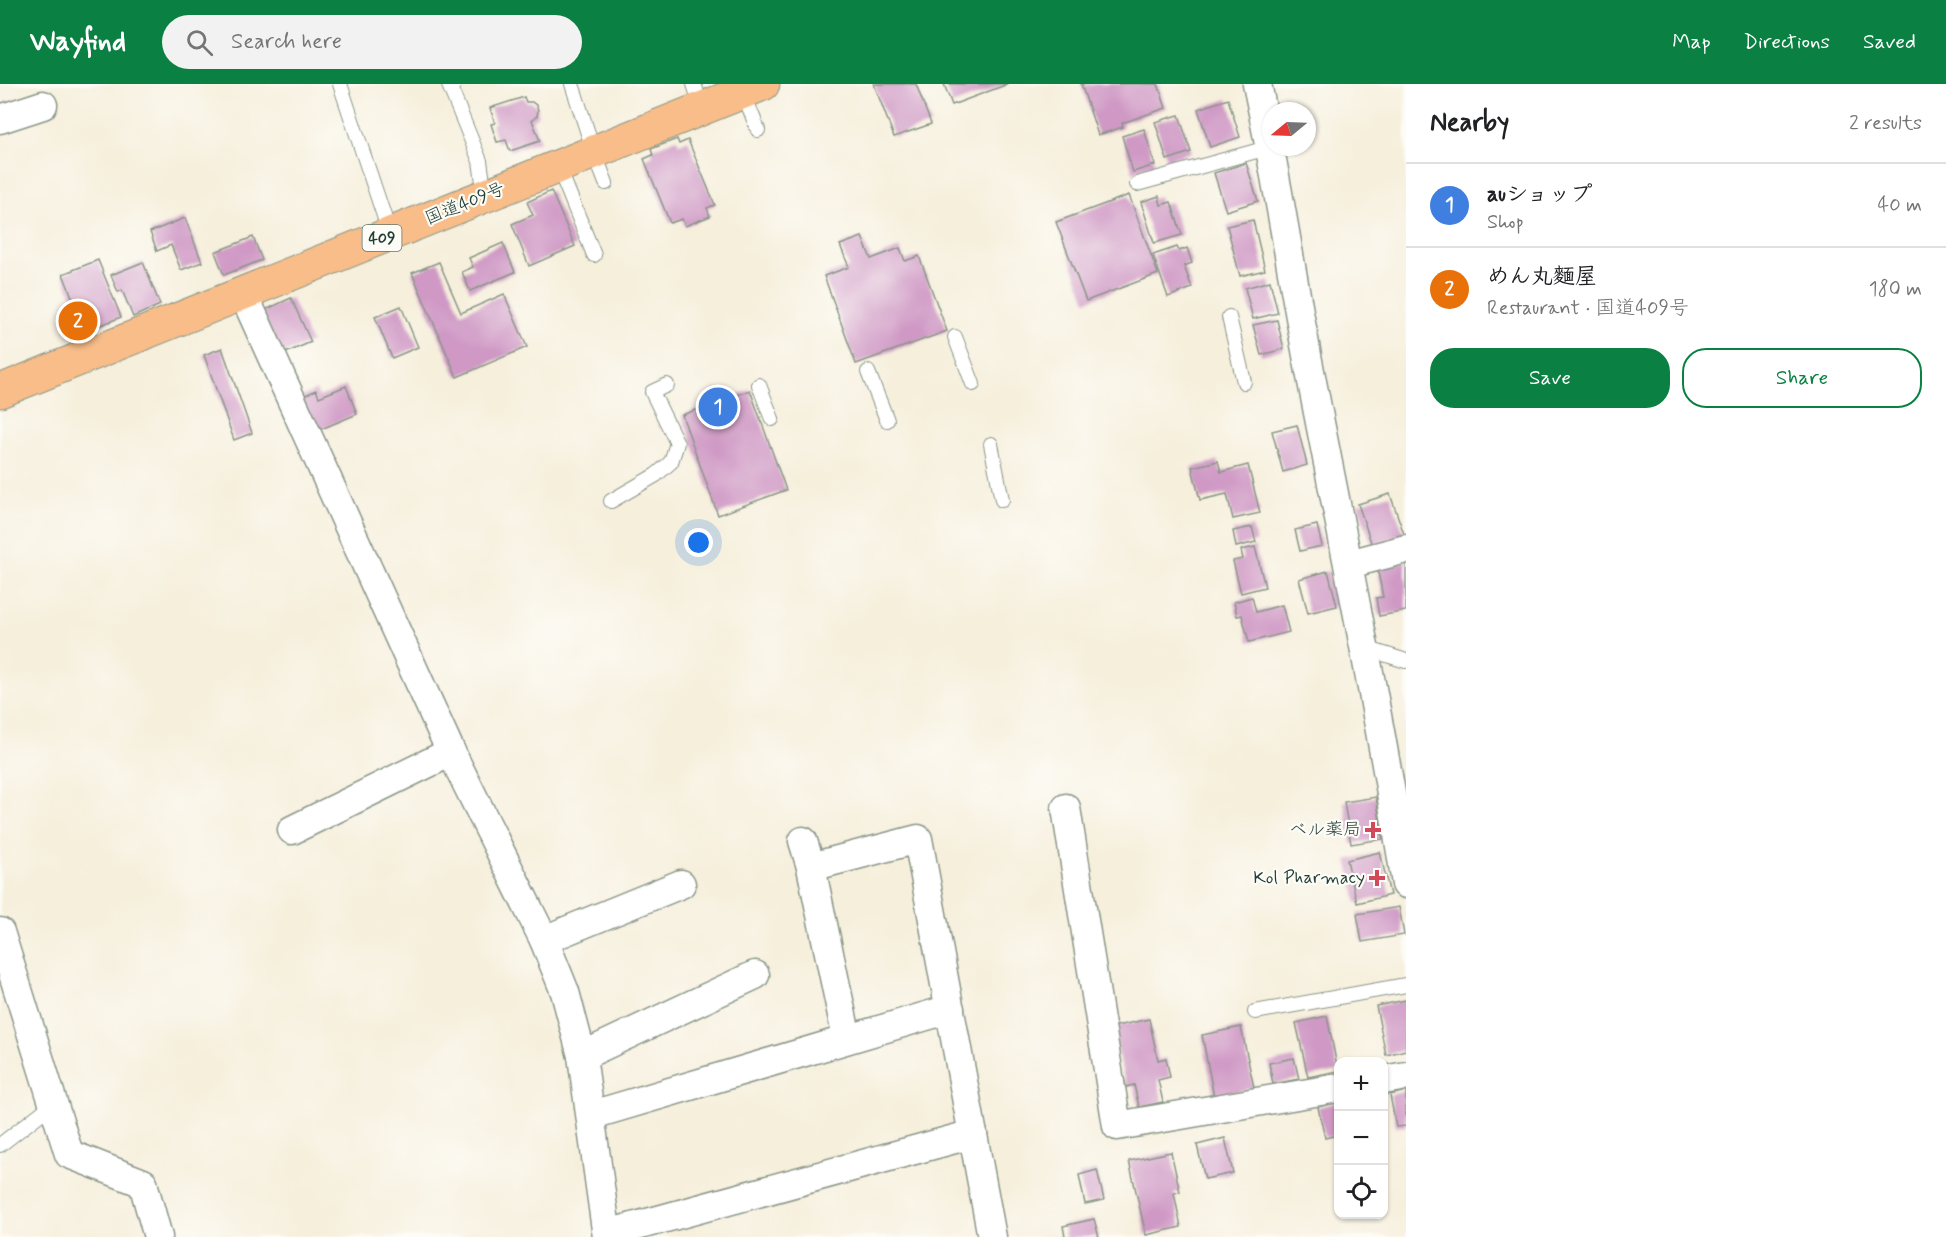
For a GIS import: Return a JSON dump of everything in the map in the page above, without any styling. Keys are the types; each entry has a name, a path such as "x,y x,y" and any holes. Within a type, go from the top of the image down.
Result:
{"highway":[{"name":"国道409号","path":"0,391 594,152 698,96 753,88"}],"street":[{"path":"1257,84 1262,108"},
{"path":"0,119 43,105"},
{"path":"1272,156 1309,365 1365,648 1406,883"},
{"path":"243,293 451,752 544,940 565,992 582,1056 607,1236 973,1134"},
{"path":"1349,564 1406,549"},
{"path":"292,830 451,752"},
{"path":"1066,808 1117,1126 1334,1089"},
{"path":"847,1040 807,854 918,839 992,1237"},
{"path":"544,940 681,884"},
{"path":"0,932 69,1154 143,1183 158,1237"},
{"path":"582,1056 755,975"},
{"path":"592,1115 950,1009"},
{"path":"1388,1079 1406,1076"}],"lane":[{"path":"340,84 390,234"},
{"path":"454,84 450,86 480,161 485,196"},
{"path":"572,84 606,183"},
{"path":"753,88 758,130"},
{"path":"1137,184 1262,149"},
{"path":"558,166 594,255"},
{"path":"1229,317 1244,381"},
{"path":"955,337 974,384"},
{"path":"868,372 887,420"},
{"path":"611,501 656,475 671,462 677,443 652,392 668,385"},
{"path":"759,385 772,419"},
{"path":"991,444 1002,500"},
{"path":"1365,648 1406,661"},
{"path":"1255,1012 1406,985"},
{"path":"0,1145 54,1103"}],"building":[{"path":"874,84 916,84 931,124 894,137"},
{"path":"944,84 1008,84 952,105"},
{"path":"1081,84 1158,84 1166,108 1122,123 1123,127 1098,135"},
{"path":"524,97 526,102 532,102 537,106 537,116 532,120 540,141 510,151 506,140 497,142 491,124 495,123 490,108"},
{"path":"1228,99 1240,137 1210,147 1198,109"},
{"path":"1179,115 1191,152 1167,160 1155,122"},
{"path":"1144,129 1155,165 1133,172 1122,136"},
{"path":"677,139 679,144 688,140 715,205 707,208 710,216 685,226 682,219 670,223 644,159 653,155 651,149"},
{"path":"1246,163 1258,201 1226,211 1214,173"},
{"path":"551,191 575,246 529,266 512,224 533,215 527,202"},
{"path":"1129,195 1158,274 1086,301 1056,222"},
{"path":"1159,196 1161,205 1171,202 1182,235 1154,243 1141,202"},
{"path":"185,218 202,262 181,270 171,245 157,251 150,232"},
{"path":"1253,220 1265,270 1240,276 1227,226"},
{"path":"253,237 262,260 224,275 215,252"},
{"path":"862,237 871,259 900,248 905,261 919,256 947,331 856,364 824,276 849,267 840,245"},
{"path":"503,243 515,272 470,291 462,272 473,267 469,258"},
{"path":"1177,247 1179,251 1187,248 1192,263 1184,266 1192,288 1168,297 1153,255"},
{"path":"98,260 121,317 76,335 67,311 76,307 63,274"},
{"path":"143,262 160,305 133,317 122,290 118,292 111,275"},
{"path":"439,262 461,313 504,294 527,347 457,377 412,273"},
{"path":"1270,281 1278,313 1253,319 1245,288"},
{"path":"291,298 311,342 281,355 261,312"},
{"path":"401,306 418,347 392,358 375,317"},
{"path":"1277,320 1284,349 1261,355 1253,325"},
{"path":"222,348 252,433 234,440 204,355"},
{"path":"346,386 357,414 314,432 299,398 316,390 319,397"},
{"path":"717,389 732,397 750,390 786,490 718,515 682,415 701,408 707,394"},
{"path":"1297,425 1307,465 1283,472 1272,431"},
{"path":"1218,461 1221,472 1248,465 1260,513 1233,519 1227,494 1200,500 1192,467"},
{"path":"1390,494 1404,534 1372,545 1358,504"},
{"path":"1317,525 1322,546 1300,551 1295,530"},
{"path":"1252,527 1256,542 1236,547 1233,531"},
{"path":"1255,547 1265,587 1241,593 1233,561 1243,559 1241,550"},
{"path":"1406,561 1406,611 1379,616 1376,598 1383,597 1377,567"},
{"path":"1328,571 1337,606 1308,613 1299,579"},
{"path":"1252,597 1256,612 1282,605 1289,632 1249,642 1242,615 1237,616 1234,602"},
{"path":"1376,797 1383,839 1351,844 1344,802"},
{"path":"1380,852 1390,895 1357,903 1347,860"},
{"path":"1399,907 1404,935 1362,942 1357,914"},
{"path":"1406,1000 1406,1050 1386,1055 1376,1006"},
{"path":"1327,1016 1335,1057 1334,1072 1308,1077 1296,1023"},
{"path":"1149,1019 1158,1060 1166,1058 1170,1077 1158,1080 1163,1102 1139,1107 1134,1085 1126,1087 1112,1027"},
{"path":"1241,1027 1254,1088 1214,1097 1202,1035"},
{"path":"1294,1058 1299,1079 1273,1084 1269,1063"},
{"path":"1406,1091 1406,1126 1396,1127 1390,1095"},
{"path":"1334,1103 1334,1136 1325,1138 1318,1107"},
{"path":"1225,1138 1233,1173 1205,1179 1197,1145"},
{"path":"1171,1152 1180,1192 1174,1193 1181,1227 1146,1235 1129,1161"},
{"path":"1097,1170 1104,1200 1085,1204 1079,1175"},
{"path":"1094,1219 1099,1237 1065,1237 1063,1226"}],"place":[{"name":"めん丸麵屋","path":"78,321"},
{"name":"auショップ","path":"718,407"},
{"name":"ベル薬局","path":"1373,830"},
{"name":"Kol Pharmacy","path":"1377,878"}]}
